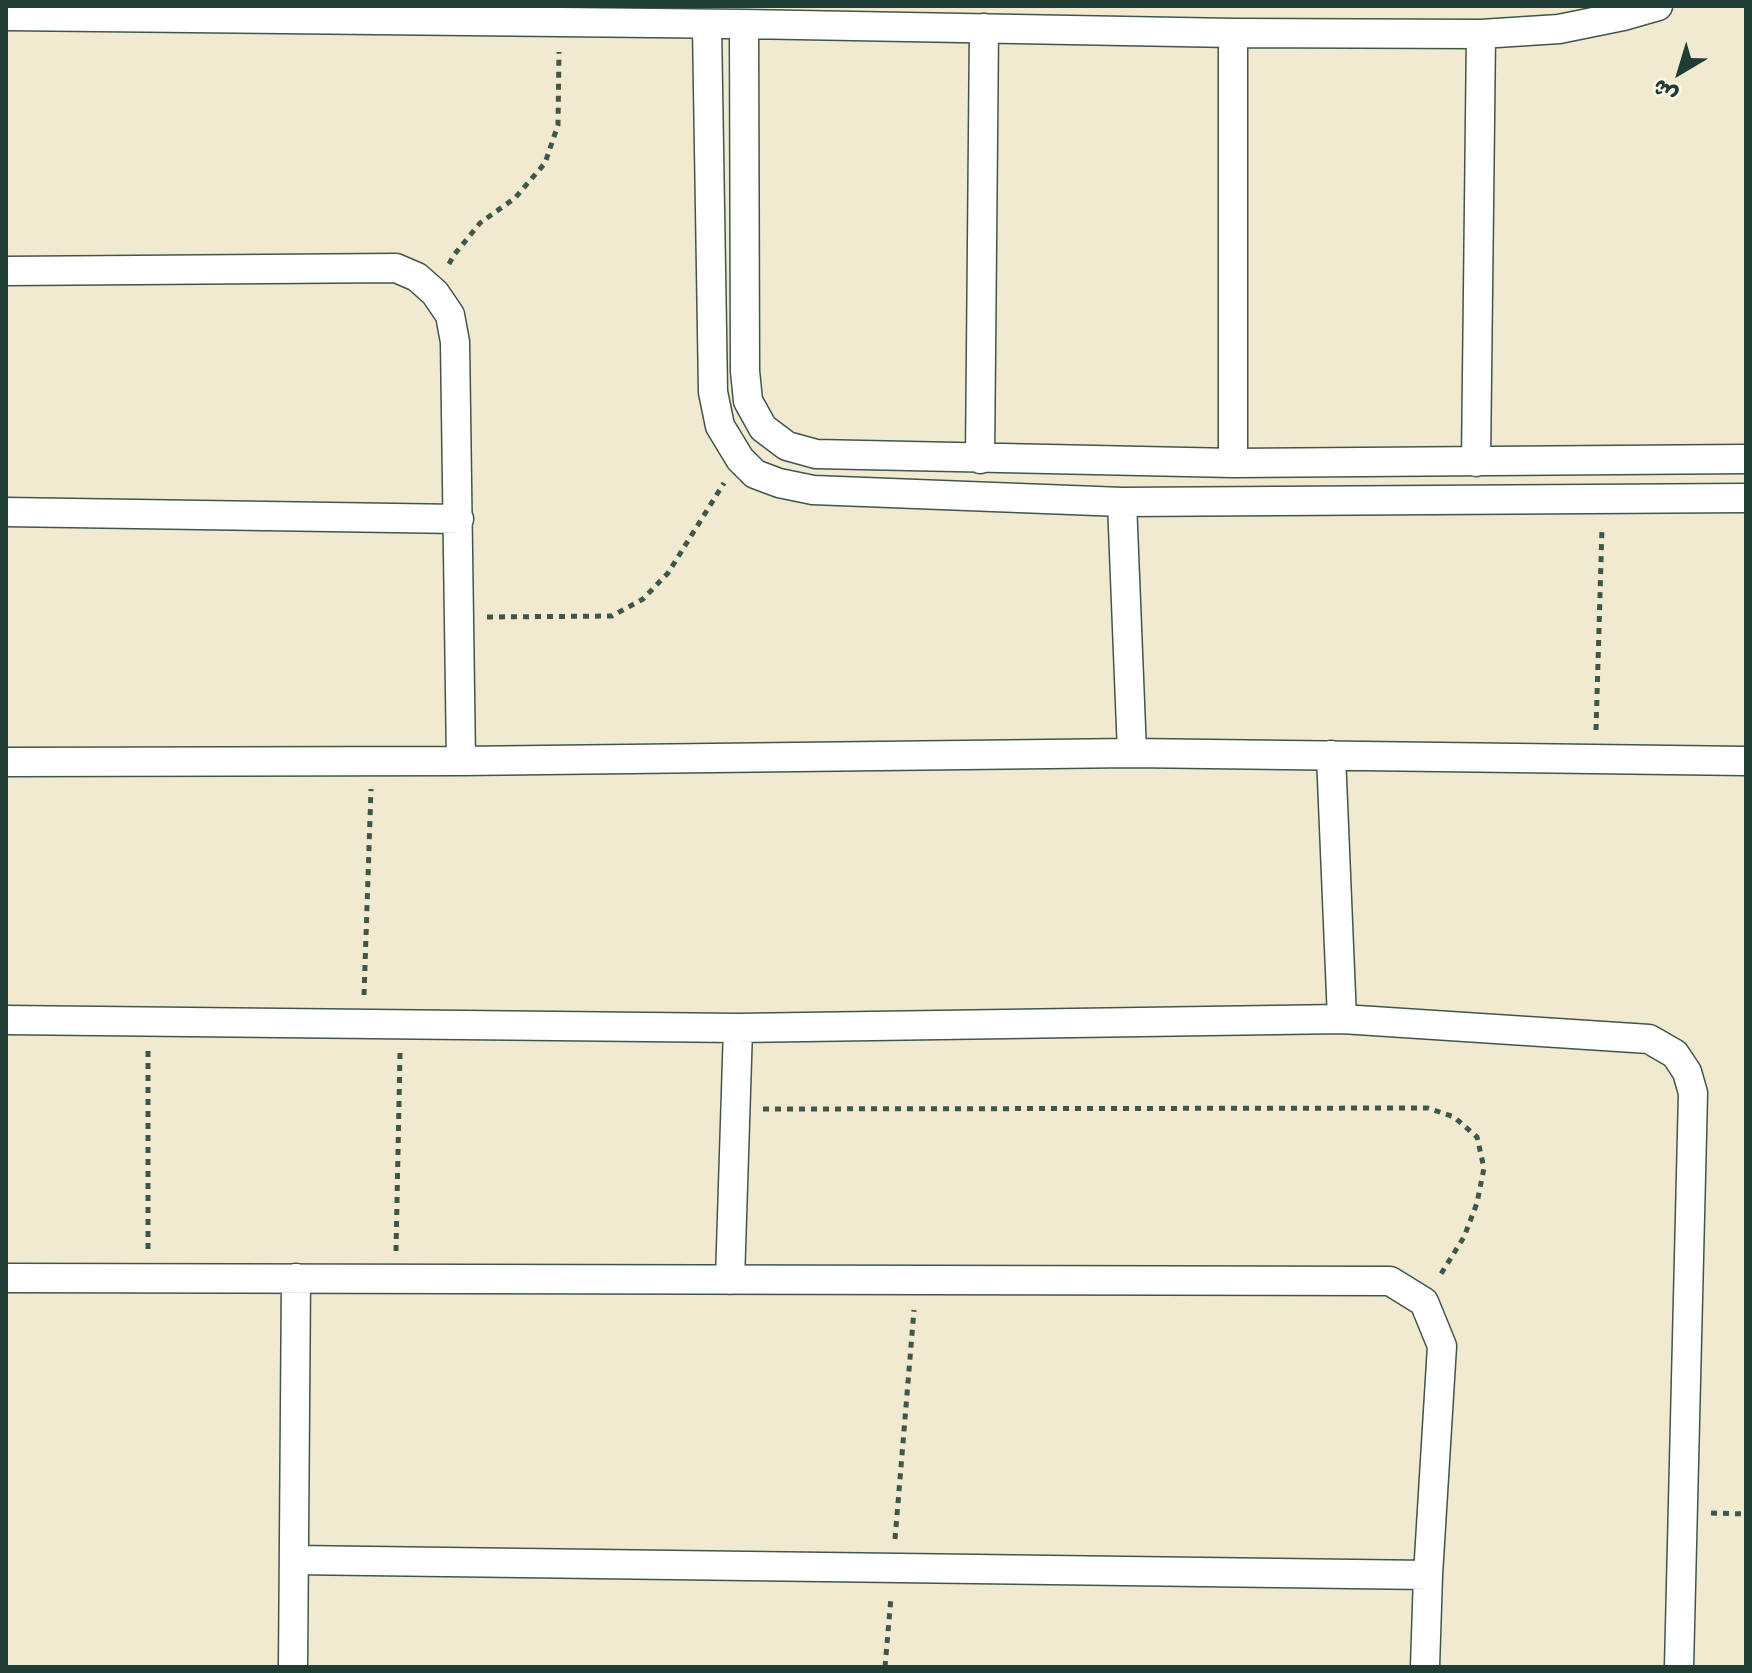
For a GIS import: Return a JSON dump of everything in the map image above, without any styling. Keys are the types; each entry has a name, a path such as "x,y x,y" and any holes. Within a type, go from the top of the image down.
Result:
{"street":[{"path":"6,16 515,14 559,23 1481,34 1559,29 1658,6"},
{"path":"744,24 745,371 748,401 763,428 787,446 816,454 1233,463 1746,459"},
{"path":"707,26 713,392 720,426 740,459 755,474 813,490 1122,502 1746,498"},
{"path":"980,459 984,28"},
{"path":"1233,33 1233,463"},
{"path":"1476,462 1481,34"},
{"path":"6,271 396,268 417,277 435,293 450,315 455,342 461,761"},
{"path":"1122,502 1132,753"},
{"path":"6,512 459,519"},
{"path":"6,762 461,761 1132,753 1746,761"},
{"path":"1331,755 1342,1019"},
{"path":"6,1020 738,1028 1342,1019 1649,1039 1675,1054 1687,1072 1693,1093 1679,1667"},
{"path":"730,1280 738,1028"},
{"path":"6,1278 1390,1281 1424,1302 1442,1346 1425,1667"},
{"path":"293,1667 296,1278"},
{"path":"294,1560 1428,1575"}],"path":[{"path":"435,293 454,255 471,233 515,198 545,163 558,125 559,23"},
{"path":"458,617 612,616 643,599 668,573 740,459"},
{"path":"1595,759 1602,499"},
{"path":"363,1024 372,760"},
{"path":"148,1022 148,1278"},
{"path":"396,1279 400,1024"},
{"path":"736,1109 1428,1108 1454,1117 1477,1137 1484,1168 1477,1203 1464,1237 1424,1302"},
{"path":"885,1667 916,1281"}]}
